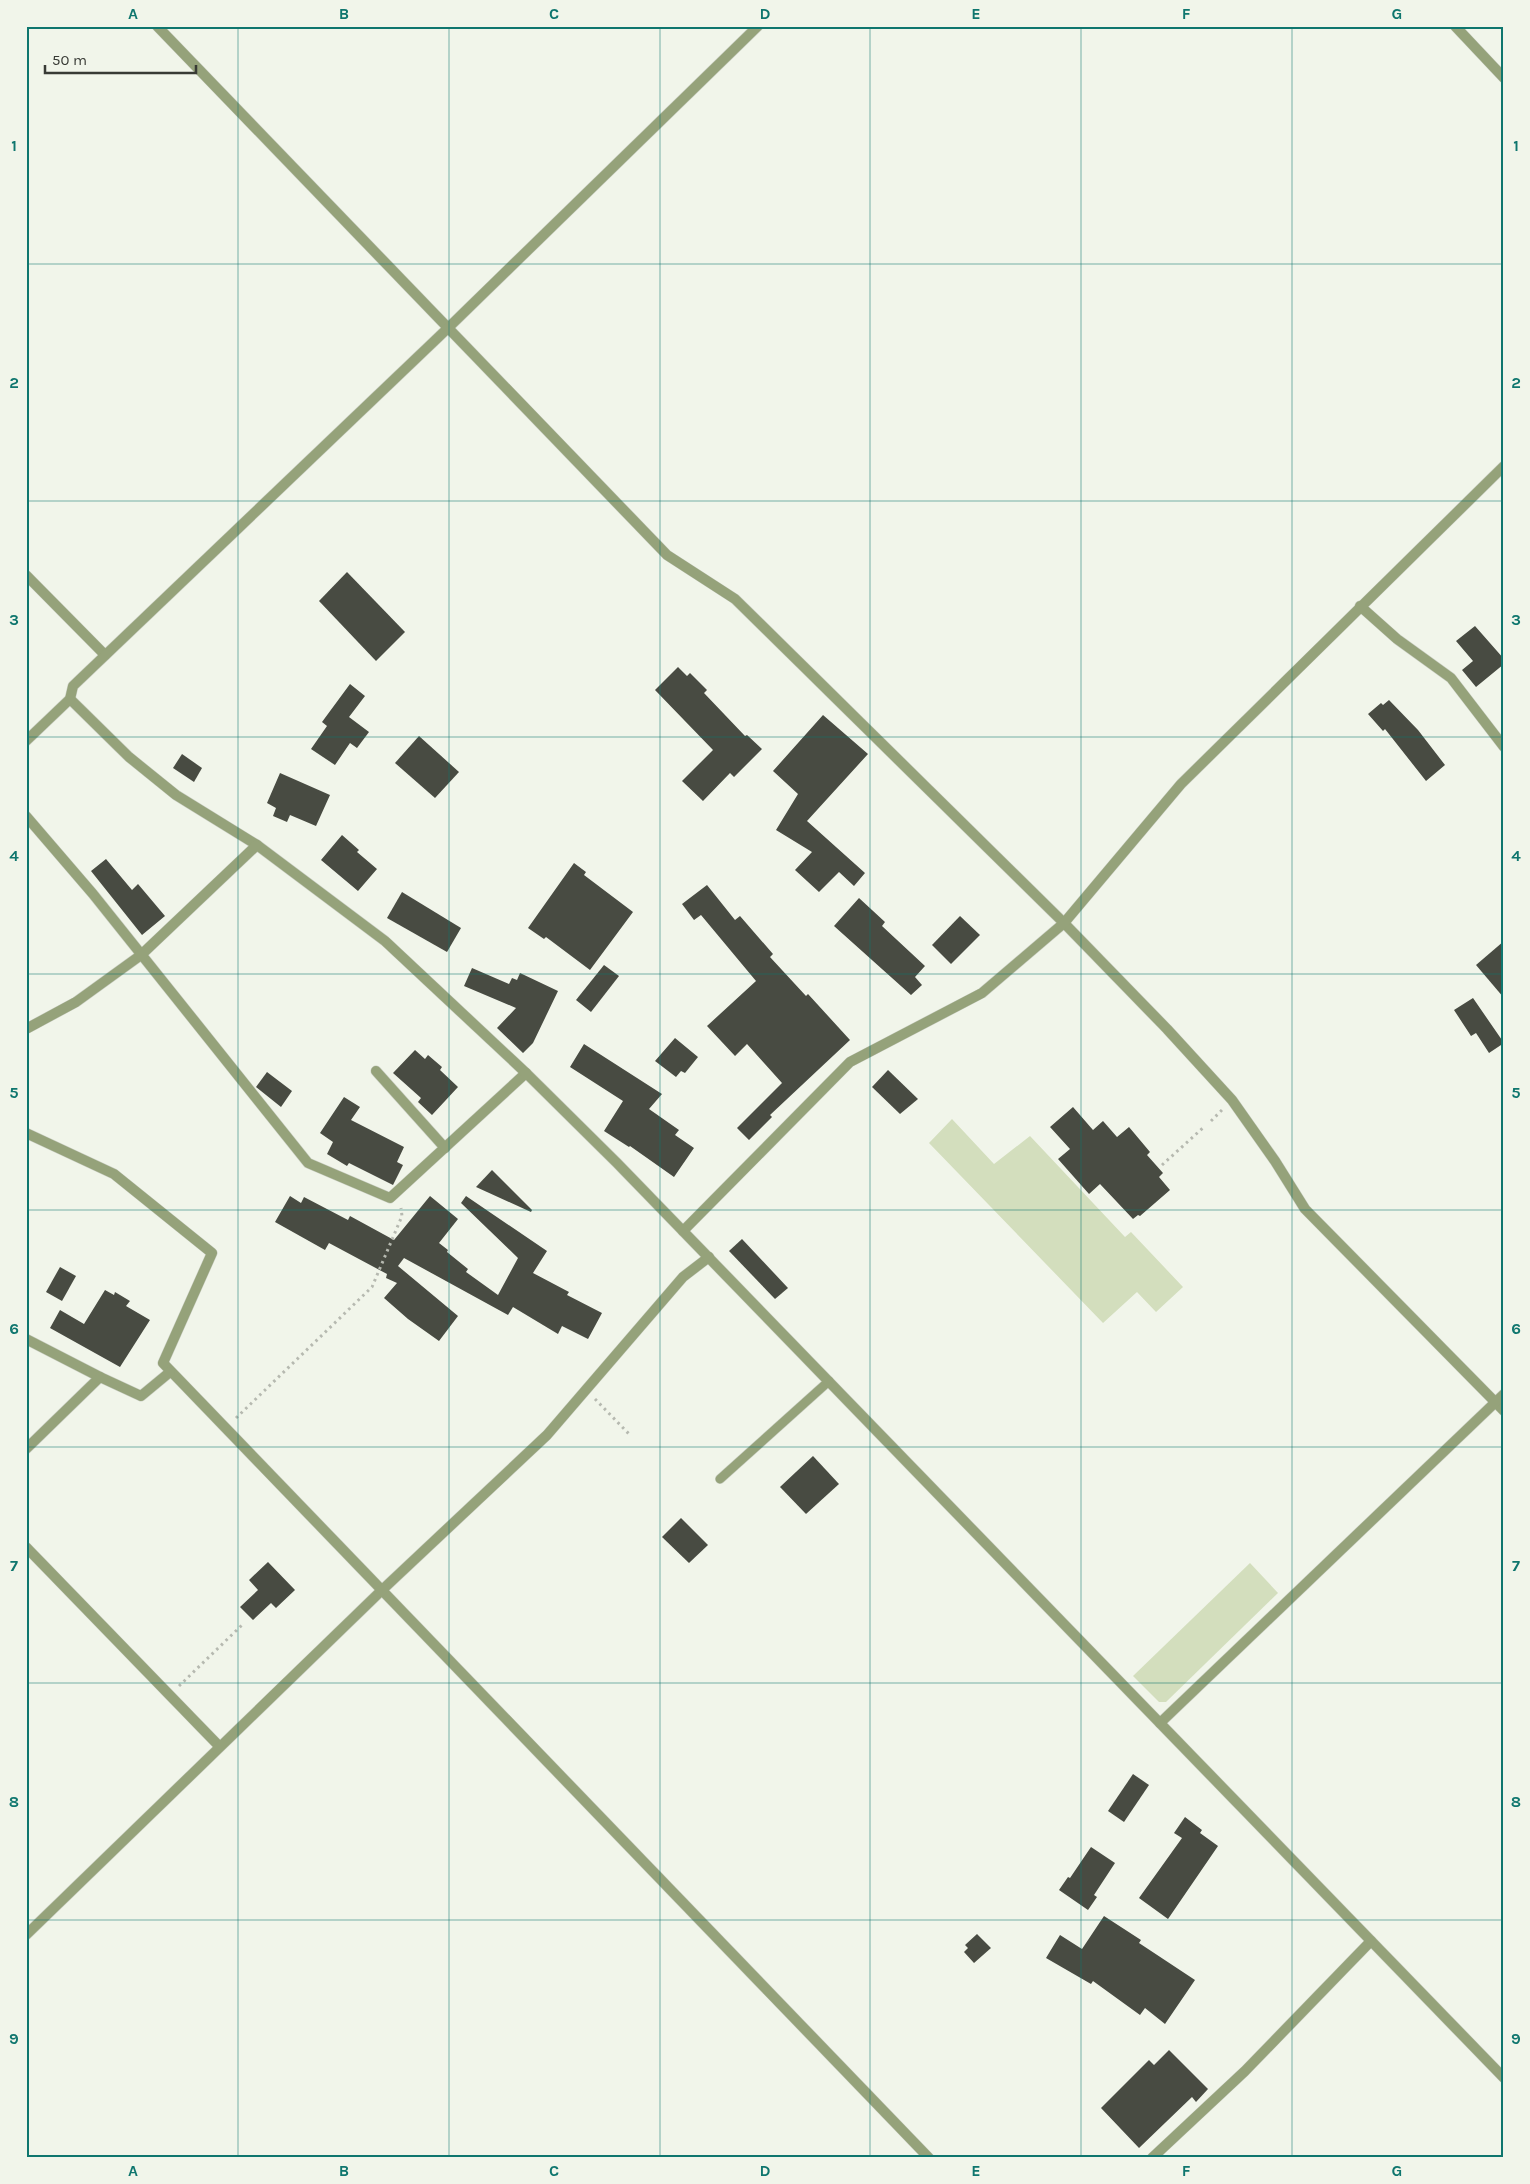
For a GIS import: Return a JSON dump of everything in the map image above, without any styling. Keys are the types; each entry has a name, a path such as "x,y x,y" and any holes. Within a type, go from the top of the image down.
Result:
{"street":[{"path":"157,26 667,555 735,599 1064,923 1167,1029 1232,1100 1275,1160 1305,1209 1504,1411"},
{"path":"26,741 70,699 73,686 448,328 758,26"},
{"path":"1454,26 1504,78"},
{"path":"683,1231 850,1062 982,993 1064,923 1181,784 1504,466"},
{"path":"26,575 105,655"},
{"path":"1360,606 1397,639 1452,678 1504,747"},
{"path":"70,699 129,756 176,795 257,845 385,941 526,1073 709,1257 1502,2074"},
{"path":"26,816 93,894 308,1163 390,1198 526,1073"},
{"path":"26,1029 76,1002 141,955 257,845"},
{"path":"376,1072 445,1148"},
{"path":"26,1133 114,1174 212,1252 163,1363 170,1372 929,2158"},
{"path":"26,1935 380,1591 547,1435 683,1277 709,1257"},
{"path":"26,1339 141,1396 170,1372"},
{"path":"26,1449 100,1377"},
{"path":"1160,1723 1504,1394"},
{"path":"26,1547 219,1746"},
{"path":"1152,2158 1245,2071 1371,1941"}],"lane":[{"path":"720,1478 829,1381"}],"path":[{"path":"1162,1164 1205,1126"},
{"path":"225,1429 372,1287 402,1216 396,1193"},
{"path":"585,1390 631,1436"},
{"path":"169,1695 242,1625"}],"green space":[{"path":"952,1119 994,1164 1030,1136 1125,1237 1131,1232 1183,1287 1156,1312 1137,1292 1103,1323 929,1143"},
{"path":"1250,1563 1278,1593 1166,1702 1159,1702 1133,1676"}],"building":[{"path":"347,572 405,632 376,661 319,601"},
{"path":"1475,626 1504,659 1504,664 1476,687 1462,670 1473,661 1456,641"},
{"path":"678,667 687,676 690,673 707,690 704,693 745,736 747,735 762,749 734,777 730,773 703,801 682,781 713,750 655,690"},
{"path":"350,684 365,696 349,717 369,732 357,748 350,743 335,765 311,749 327,726 322,722"},
{"path":"1389,700 1418,730 1445,765 1426,781 1385,729 1383,731 1368,714 1381,703 1383,705"},
{"path":"823,715 868,754 807,821 865,873 854,886 839,872 819,892 795,870 812,852 776,830 798,794 773,771"},
{"path":"419,736 459,772 435,798 395,763"},
{"path":"182,754 202,768 194,782 173,768"},
{"path":"280,773 330,795 316,826 290,815 287,822 273,816 276,808 267,803"},
{"path":"342,835 359,850 357,852 377,869 358,891 321,860"},
{"path":"106,859 132,890 138,884 165,916 142,935 91,871"},
{"path":"574,863 586,872 584,875 633,912 590,970 546,937 544,939 528,928"},
{"path":"707,885 735,920 740,916 773,954 770,957 806,996 808,994 850,1040 770,1115 772,1117 749,1140 737,1128 782,1083 747,1044 735,1056 707,1026 756,981 701,915 694,920 682,904"},
{"path":"402,892 461,928 447,952 387,918"},
{"path":"859,898 885,922 882,926 925,966 915,977 922,985 911,995 834,926"},
{"path":"960,916 980,935 951,964 932,945"},
{"path":"1504,941 1504,998 1476,965"},
{"path":"604,965 619,976 591,1012 576,1000"},
{"path":"472,968 509,984 512,978 517,980 520,973 558,991 533,1043 523,1053 497,1028 516,1008 464,986"},
{"path":"1473,998 1504,1043 1489,1053 1476,1033 1471,1036 1454,1010"},
{"path":"675,1038 698,1057 685,1073 681,1071 676,1077 655,1061"},
{"path":"584,1044 662,1094 649,1109 679,1130 675,1135 694,1148 674,1177 630,1146 604,1131 623,1101 570,1067"},
{"path":"415,1050 425,1059 428,1055 442,1067 440,1070 458,1087 432,1115 418,1102 421,1098 393,1073"},
{"path":"888,1070 918,1099 900,1114 872,1087"},
{"path":"267,1072 292,1091 281,1107 256,1087"},
{"path":"344,1097 360,1107 351,1120 404,1147 397,1162 403,1165 393,1185 349,1163 347,1166 327,1154 333,1142 320,1133"},
{"path":"1073,1107 1093,1130 1103,1121 1117,1137 1129,1127 1150,1152 1147,1155 1163,1173 1159,1177 1170,1190 1140,1216 1138,1215 1133,1219 1100,1184 1089,1194 1058,1159 1070,1149 1050,1127"},
{"path":"492,1170 532,1210 531,1212 476,1187"},
{"path":"290,1196 301,1203 304,1197 348,1220 350,1216 394,1240 430,1196 458,1219 439,1243 468,1269 466,1272 498,1295 518,1258 461,1203 466,1196 547,1251 533,1273 569,1292 567,1295 602,1313 588,1339 562,1326 558,1334 513,1307 508,1315 404,1258 398,1266 458,1316 439,1341 408,1319 384,1298 397,1283 386,1278 387,1274 329,1243 325,1250 275,1222"},
{"path":"742,1239 788,1288 775,1299 729,1251"},
{"path":"60,1267 76,1276 62,1301 46,1292"},
{"path":"105,1290 114,1295 115,1292 130,1301 126,1306 150,1320 120,1367 50,1328 60,1310 84,1324"},
{"path":"813,1456 839,1484 806,1514 780,1487"},
{"path":"681,1518 708,1545 689,1563 662,1537"},
{"path":"268,1562 295,1590 276,1608 271,1603 253,1620 240,1607 258,1590 249,1580"},
{"path":"1133,1774 1149,1785 1124,1822 1108,1811"},
{"path":"1185,1817 1202,1830 1200,1833 1218,1846 1168,1919 1139,1898 1182,1838 1174,1833"},
{"path":"1091,1847 1115,1863 1094,1895 1097,1897 1088,1910 1059,1890 1068,1877 1070,1878"},
{"path":"1104,1916 1141,1940 1139,1943 1195,1980 1165,2024 1145,2008 1140,2015 1093,1981 1091,1984 1046,1958 1060,1935 1082,1949"},
{"path":"977,1934 991,1948 974,1963 964,1952 968,1948 965,1945"},
{"path":"1169,2050 1208,2089 1196,2102 1192,2097 1139,2148 1101,2108 1149,2060 1154,2065"}]}
